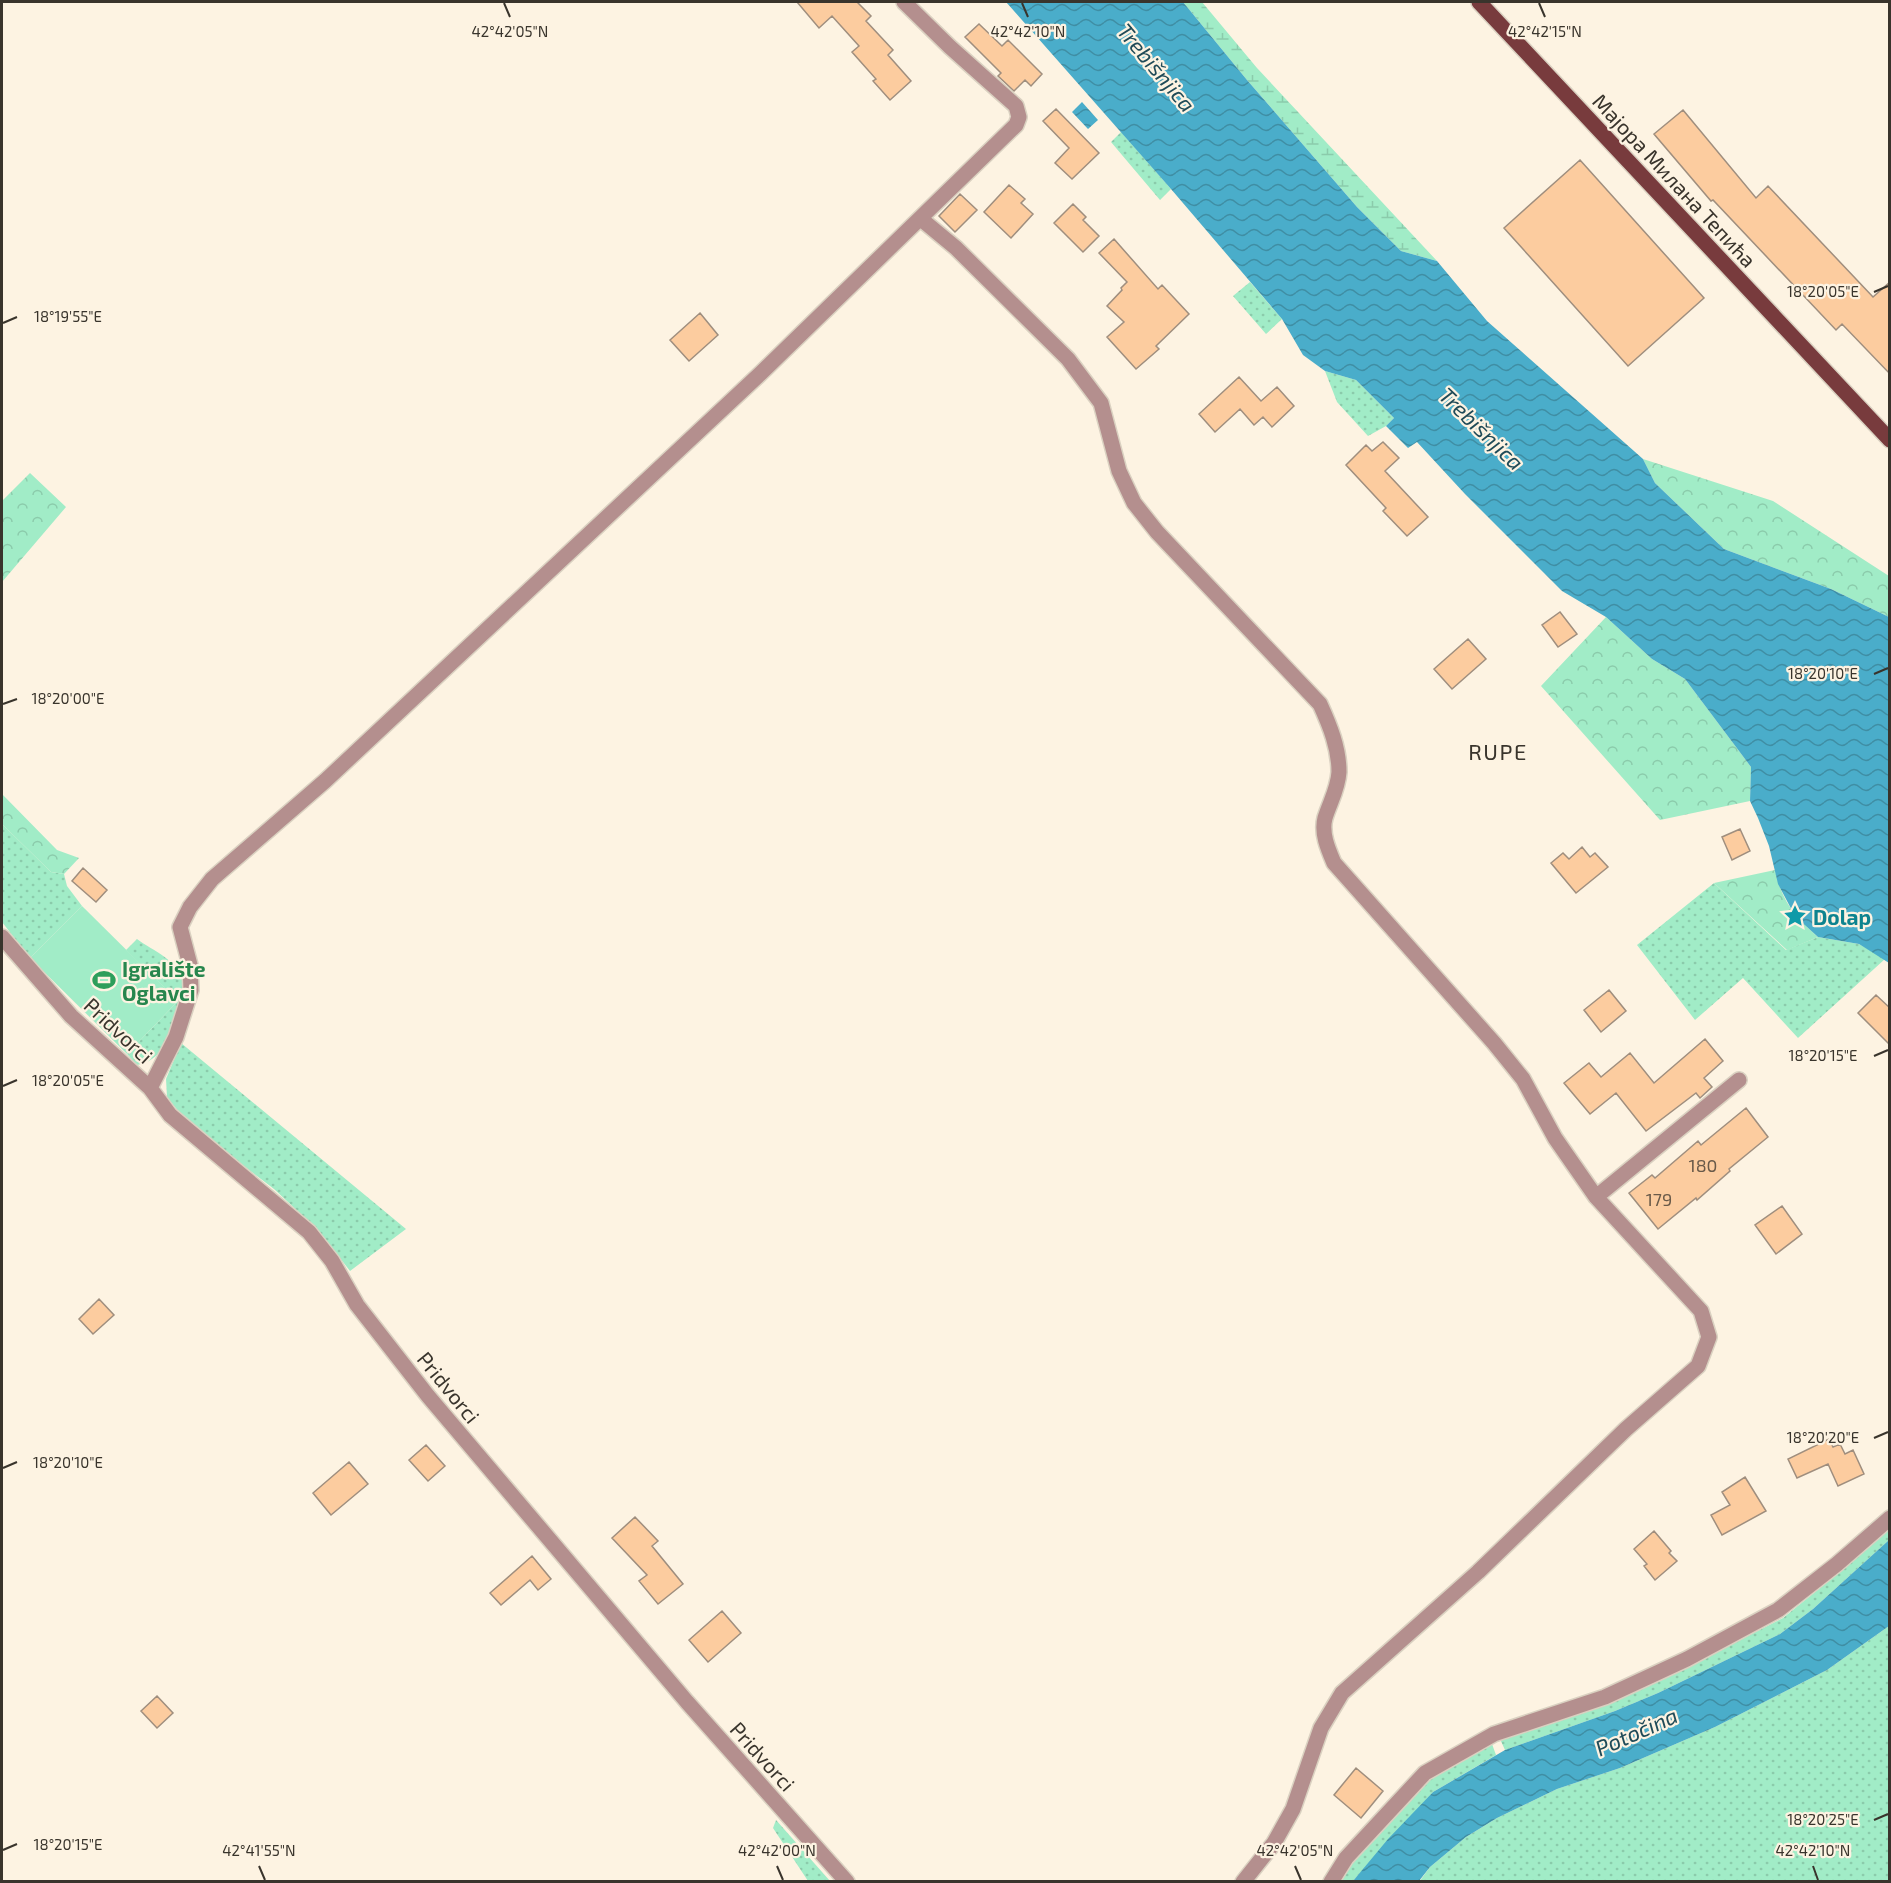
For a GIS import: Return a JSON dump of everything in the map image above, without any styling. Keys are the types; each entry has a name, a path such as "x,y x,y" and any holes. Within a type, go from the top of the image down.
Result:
{"main road":[{"name":"Мајора Милана Тепића","path":"1479,2 1890,440"}],"street":[{"path":"150,1088 176,1037 191,990 189,965 180,927 190,907 212,879 333,774 761,373 1016,125 1019,117 1016,106 904,2"},
{"path":"921,219 956,248 1068,359 1101,404 1119,471 1134,503 1163,539 1320,704 1333,732 1339,773 1335,794 1324,820 1325,843 1334,863 1494,1043 1523,1079 1555,1137 1596,1197 1701,1311 1708,1337 1698,1366 1626,1429 1478,1572 1342,1694 1321,1728 1293,1809 1274,1843 1243,1881"},
{"name":"Pridvorci","path":"2,937 71,1016 150,1088 170,1114 309,1232 332,1261 357,1305 428,1396 687,1702 847,1881"},
{"path":"1596,1197 1739,1080"},
{"path":"1331,1881 1346,1858 1425,1773 1494,1734 1605,1697 1687,1659 1778,1610 1837,1564 1890,1518"}],"green space":[{"path":"1183,2 1202,2 1257,68 1437,261 1401,251 1357,207"},
{"path":"1121,132 1171,189 1160,200 1111,142"},
{"path":"1250,282 1282,319 1266,334 1233,296"},
{"path":"1325,371 1356,380 1394,418 1386,426 1368,436 1337,402"},
{"path":"1643,459 1773,501 1889,576 1889,617 1831,589 1724,549 1655,483"},
{"path":"30,473 66,507 2,582 2,501"},
{"path":"1606,617 1652,659 1685,679 1751,767 1750,801 1660,820 1541,686"},
{"path":"2,794 57,850 79,858 64,874 51,872 2,824"},
{"path":"2,824 51,872 64,874 67,886 82,906 30,958 2,922"},
{"path":"1775,870 1781,891 1790,908 1818,937 1787,950 1714,883"},
{"path":"1714,883 1786,950 1818,937 1859,944 1885,959 1798,1038 1743,978 1695,1020 1637,945"},
{"name":"Igralište Oglavci","path":"82,906 178,1001 127,1054 30,958"},
{"path":"137,939 171,962 181,974 184,989 177,1019 166,1044 154,1058 137,1065 127,1054 178,1001 126,950"},
{"path":"181,1043 406,1229 350,1271 318,1230 274,1189 182,1116 167,1097 166,1079"},
{"path":"1889,1528 1889,1540 1813,1609 1780,1634 1658,1693 1615,1711 1505,1750 1500,1739 1691,1665 1783,1618"},
{"path":"1889,1626 1889,1881 1419,1882 1430,1867 1466,1837 1497,1818 1557,1789 1620,1768 1715,1727 1827,1670"},
{"path":"1492,1744 1496,1755 1433,1792 1353,1881 1340,1882 1354,1860 1405,1803 1430,1779"},
{"path":"776,1820 830,1881 808,1881 773,1828"}],"water":[{"name":"Trebišnjica","path":"1006,2 1183,2 1357,207 1401,251 1437,261 1487,321 1643,459 1655,483 1724,549 1831,589 1889,617 1889,963 1859,944 1818,937 1795,916 1778,884 1769,846 1750,801 1751,767 1685,679 1652,659 1606,617 1562,591 1465,494 1417,442 1408,448 1386,426 1394,418 1356,380 1325,371 1303,355 1282,319"},
{"path":"1082,102 1098,120 1088,129 1072,112"},
{"name":"Potočina","path":"1889,1540 1889,1626 1827,1670 1715,1727 1620,1768 1557,1789 1497,1818 1466,1837 1430,1867 1419,1881 1353,1881 1388,1839 1433,1792 1505,1750 1615,1711 1658,1693 1780,1634 1813,1609"}],"building":[{"path":"797,2 857,2 871,16 866,21 893,50 888,55 911,81 890,100 873,81 876,79 852,52 859,46 832,16 819,28"},
{"path":"979,24 1002,46 1008,40 1042,74 1031,86 1025,80 1014,91 998,76 1001,73 965,37"},
{"path":"1056,109 1099,153 1072,179 1055,163 1069,148 1043,121"},
{"path":"1683,110 1756,198 1768,186 1873,297 1890,282 1890,374 1842,324 1836,330 1713,200 1711,201 1654,134"},
{"path":"1580,160 1704,298 1628,366 1504,228"},
{"path":"1009,185 1025,199 1021,203 1033,214 1011,238 984,212"},
{"path":"960,194 977,210 955,232 939,216"},
{"path":"1073,204 1086,217 1083,220 1099,236 1083,252 1054,223"},
{"path":"1114,239 1158,289 1162,285 1189,314 1156,346 1159,349 1136,369 1107,337 1124,322 1107,306 1127,282 1099,253"},
{"path":"700,313 718,335 689,361 670,340"},
{"path":"1239,377 1261,401 1277,387 1294,406 1272,427 1263,417 1254,425 1240,409 1215,432 1199,414"},
{"path":"1383,442 1399,458 1385,471 1428,517 1407,536 1383,511 1386,508 1346,465 1366,445 1372,451"},
{"path":"1560,612 1577,634 1558,647 1542,625"},
{"path":"1468,639 1486,659 1452,689 1434,669"},
{"path":"1740,829 1750,851 1732,860 1722,837"},
{"path":"1582,847 1590,857 1595,853 1608,867 1576,893 1551,863 1563,853 1569,859"},
{"path":"83,868 107,890 96,902 72,881"},
{"path":"1609,990 1626,1011 1601,1032 1584,1010"},
{"path":"1876,995 1890,1008 1890,1045 1858,1013"},
{"path":"1705,1039 1723,1061 1704,1078 1712,1087 1700,1098 1696,1093 1646,1131 1616,1093 1590,1114 1564,1083 1589,1063 1601,1077 1630,1053 1654,1083"},
{"path":"1746,1108 1768,1137 1729,1169 1730,1171 1697,1200 1696,1198 1658,1229 1629,1193 1652,1175 1655,1178 1698,1141 1701,1145"},
{"path":"1782,1206 1802,1234 1776,1254 1755,1225"},
{"path":"99,1299 114,1315 93,1334 79,1319"},
{"path":"1829,1439 1833,1447 1840,1444 1845,1454 1853,1450 1864,1474 1838,1486 1828,1464 1797,1478 1788,1459"},
{"path":"426,1445 445,1466 428,1481 409,1460"},
{"path":"349,1462 368,1484 331,1515 313,1493"},
{"path":"1745,1477 1766,1511 1722,1535 1711,1515 1730,1505 1722,1492"},
{"path":"635,1517 658,1541 652,1546 683,1584 658,1604 639,1581 647,1575 612,1538"},
{"path":"1654,1531 1677,1561 1655,1580 1644,1566 1647,1564 1634,1549"},
{"path":"532,1556 551,1579 538,1590 530,1580 501,1605 490,1593"},
{"path":"722,1611 741,1633 708,1662 689,1640"},
{"path":"157,1696 173,1713 157,1728 141,1711"},
{"path":"1356,1768 1383,1791 1361,1818 1334,1795"}],"place":[{"name":"Dolap","path":"1795,916"},
{"name":"Igralište Oglavci","path":"104,980"}],"district":[{"name":"RUPE","path":"1498,751"}]}
